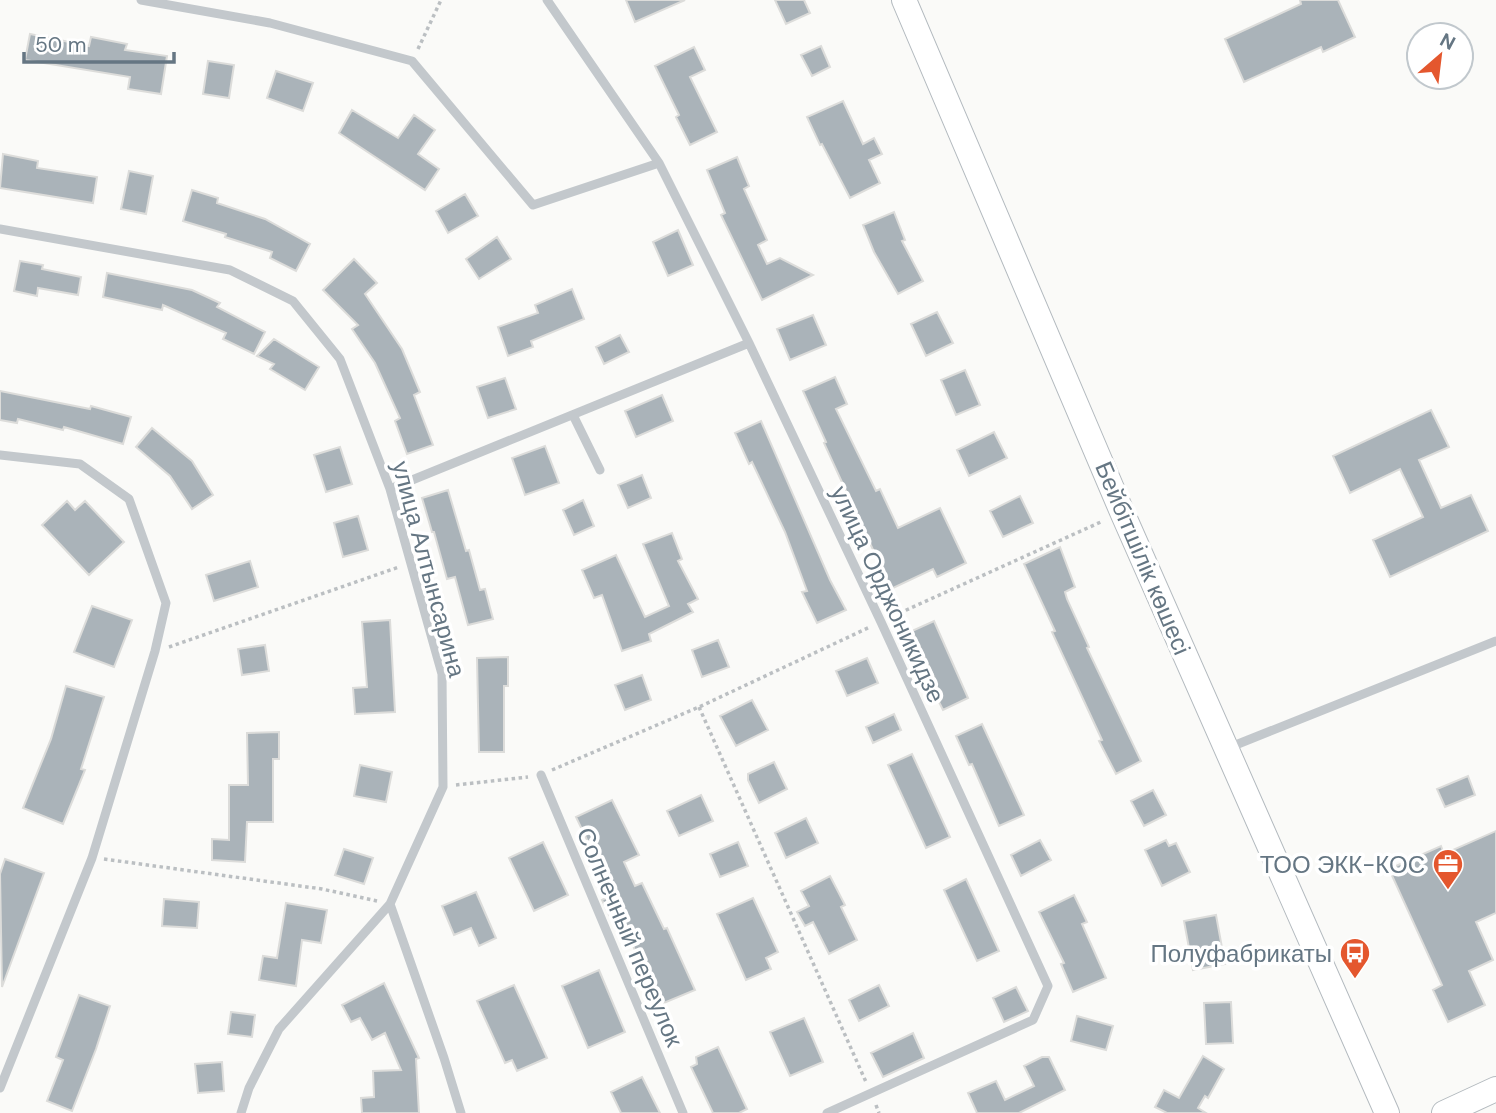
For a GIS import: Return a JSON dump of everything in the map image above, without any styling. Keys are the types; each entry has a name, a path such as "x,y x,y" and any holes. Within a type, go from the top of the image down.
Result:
{"street":[{"name":"Бейбітшілік көшесі","path":"904,0 1122,512 1387,1113"},
{"path":"1444,1113 1496,1089"}],"lane":[{"path":"141,0 270,23 412,61 533,205 659,163"},
{"name":"улица Орджоникидзе","path":"547,0 659,163 749,343 881,622 1048,986 1033,1020 827,1113"},
{"name":"улица Алтынсарина","path":"0,229 230,270 293,301 340,359 390,489 442,674 443,787 390,904 279,1029 249,1088 241,1113"},
{"path":"390,489 749,343"},
{"path":"573,415 600,470"},
{"path":"0,455 80,464 130,499 166,603 155,651 92,858 0,1088"},
{"path":"1226,749 1496,641"},
{"name":"Солнечный переулок","path":"541,775 683,1113"},
{"path":"390,904 461,1113"}],"path":[{"path":"412,61 441,0"},
{"path":"443,787 541,775 699,707 1122,512"},
{"path":"155,651 411,562"},
{"path":"699,707 879,1113"},
{"path":"92,858 322,890 390,904"}],"building":[{"path":"626,0 685,0 635,22"},
{"path":"775,0 804,0 810,13 786,24"},
{"path":"1300,0 1338,0 1355,37 1323,52 1321,47 1244,82 1225,39 1301,4"},
{"path":"30,34 89,46 91,37 127,44 125,50 167,56 161,94 128,89 130,77 25,60"},
{"path":"821,46 830,67 812,76 801,55"},
{"path":"694,47 705,70 690,77 717,132 690,145 655,66"},
{"path":"208,61 234,65 229,98 203,94"},
{"path":"276,71 313,83 303,111 267,98"},
{"path":"843,101 863,144 874,138 882,154 869,160 880,183 850,198 807,117"},
{"path":"352,110 398,138 414,115 435,130 418,154 439,169 425,190 339,133"},
{"path":"3,154 38,161 37,168 97,177 93,203 0,188"},
{"path":"737,157 749,186 744,189 767,240 758,245 767,264 780,258 813,275 762,300 721,215 725,213 707,170"},
{"path":"129,171 153,176 146,214 121,209"},
{"path":"192,190 218,198 217,203 265,219 310,244 296,271 270,258 272,252 183,221"},
{"path":"465,194 478,216 448,233 436,211"},
{"path":"894,212 905,240 902,241 923,281 898,294 874,252 863,225"},
{"path":"678,230 693,265 668,276 653,242"},
{"path":"497,237 511,259 479,279 466,259"},
{"path":"354,259 377,283 365,294 402,349 420,392 414,395 433,445 407,454 395,421 400,418 375,363 352,329 358,325 323,290"},
{"path":"20,261 43,265 42,269 81,277 78,295 38,288 37,296 14,291"},
{"path":"107,273 192,290 220,303 217,307 265,332 254,354 223,339 226,333 163,305 162,310 103,297"},
{"path":"572,289 584,319 531,341 533,347 508,356 498,327 538,313 535,305"},
{"path":"937,312 953,343 926,356 911,324"},
{"path":"813,315 826,345 790,360 777,329"},
{"path":"620,335 629,352 604,364 596,347"},
{"path":"274,339 319,367 305,390 270,369 274,364 257,356"},
{"path":"965,370 980,405 956,415 941,380"},
{"path":"835,377 847,404 836,409 876,491 880,489 898,528 940,508 966,563 937,577 933,569 891,589 803,391"},
{"path":"505,378 516,409 488,418 477,387"},
{"path":"0,391 90,409 91,406 131,417 123,444 64,427 63,430 18,419 17,423 0,420"},
{"path":"662,395 673,421 636,437 625,411"},
{"path":"1431,410 1449,447 1419,460 1441,508 1471,495 1488,531 1390,577 1373,540 1423,517 1400,469 1350,493 1333,456"},
{"path":"761,421 830,580 846,610 817,623 802,592 807,591 785,532 752,462 749,464 735,433"},
{"path":"152,428 192,461 213,495 192,509 170,476 136,447"},
{"path":"994,432 1007,458 969,476 957,450"},
{"path":"545,446 559,483 525,495 512,458"},
{"path":"340,447 352,484 326,492 314,455"},
{"path":"642,475 651,498 628,508 618,485"},
{"path":"448,490 466,551 469,550 480,590 485,589 493,619 468,625 455,577 447,579 422,498"},
{"path":"1020,496 1033,523 1003,537 990,511"},
{"path":"583,500 594,526 574,535 563,510"},
{"path":"67,501 75,510 85,501 124,542 89,575 42,525"},
{"path":"358,516 368,550 343,557 334,523"},
{"path":"672,533 682,559 678,561 698,599 688,604 693,612 649,634 651,641 622,651 602,595 594,598 582,570 616,555 645,617 669,606 643,544"},
{"path":"1060,547 1075,587 1065,592 1067,599 1089,647 1087,648 1141,761 1116,774 1099,741 1102,740 1024,564"},
{"path":"250,561 258,587 214,601 206,575"},
{"path":"92,606 132,620 114,667 74,652"},
{"path":"390,620 395,712 355,714 353,688 367,687 362,622"},
{"path":"934,621 968,698 943,710 929,682 935,679 912,631"},
{"path":"718,640 729,667 702,677 692,650"},
{"path":"265,645 269,671 242,675 238,649"},
{"path":"508,657 508,686 504,686 504,752 479,752 477,658"},
{"path":"867,658 878,683 847,696 836,671"},
{"path":"642,675 651,700 625,710 615,685"},
{"path":"66,686 104,697 81,769 85,770 63,824 23,808 51,739"},
{"path":"752,700 768,730 736,746 720,716"},
{"path":"894,714 901,730 873,743 866,727"},
{"path":"982,724 1024,815 999,826 972,764 969,765 956,736"},
{"path":"279,732 279,759 273,759 273,822 247,822 245,862 212,860 212,839 229,840 229,785 248,785 247,733"},
{"path":"912,754 950,837 926,848 888,765"},
{"path":"774,762 787,789 759,803 748,780 748,774"},
{"path":"360,765 392,772 386,802 354,796"},
{"path":"1468,776 1475,795 1445,807 1437,789"},
{"path":"1153,790 1166,815 1144,826 1131,801"},
{"path":"701,795 713,821 679,836 667,811"},
{"path":"612,800 639,855 624,862 635,886 642,883 664,929 667,928 695,990 659,1005 627,932 619,936 602,900 613,894 576,817"},
{"path":"806,818 818,843 786,858 775,833"},
{"name":"ТОО ЭКК-КОС","path":"1496,831 1496,913 1476,922 1493,960 1469,971 1485,1005 1448,1022 1433,990 1442,985 1389,869 1441,846 1444,854"},
{"path":"1040,840 1051,860 1021,876 1011,855"},
{"path":"1166,840 1169,846 1176,843 1190,872 1162,886 1145,850"},
{"path":"543,842 568,895 534,911 509,858"},
{"path":"738,842 748,866 720,877 710,854"},
{"path":"344,849 373,858 364,884 335,875"},
{"path":"5,859 44,873 2,987 0,874"},
{"path":"830,876 845,905 841,907 857,940 829,954 813,922 805,926 797,912 809,906 801,891"},
{"path":"966,879 999,951 977,961 944,890"},
{"path":"476,892 496,938 479,946 471,928 454,935 442,906"},
{"path":"1074,895 1087,922 1082,924 1106,978 1073,992 1061,964 1064,963 1039,912"},
{"path":"753,898 778,952 766,958 771,969 746,980 717,914"},
{"path":"164,899 199,902 197,928 162,926"},
{"path":"286,903 327,910 321,943 302,940 296,986 259,980 263,956 277,958"},
{"path":"1216,915 1225,964 1193,970 1184,921"},
{"path":"599,970 625,1032 588,1048 562,986"},
{"path":"384,983 419,1058 416,1059 419,1113 362,1113 361,1098 374,1097 373,1071 401,1070 385,1033 372,1040 360,1018 351,1022 342,1005"},
{"path":"514,985 547,1058 517,1071 512,1060 505,1063 477,1001"},
{"path":"879,985 889,1006 859,1021 849,1000"},
{"path":"1016,987 1028,1011 1004,1022 993,998"},
{"path":"79,995 110,1006 72,1111 47,1101 63,1060 56,1057"},
{"path":"1231,1002 1233,1043 1206,1044 1204,1003"},
{"path":"231,1012 255,1015 252,1037 228,1034"},
{"path":"1077,1016 1113,1026 1106,1050 1071,1041"},
{"path":"804,1018 823,1062 790,1076 770,1032"},
{"path":"913,1033 924,1058 883,1077 871,1053"},
{"path":"718,1047 747,1109 739,1113 713,1113 691,1067 697,1064 696,1057"},
{"path":"1203,1056 1224,1069 1208,1098 1205,1096 1198,1108 1206,1113 1167,1113 1155,1107 1164,1090 1179,1098"},
{"path":"1042,1057 1049,1057 1065,1090 1019,1113 977,1113 968,1093 996,1081 1005,1100 1034,1086 1024,1066"},
{"path":"222,1062 224,1091 198,1093 195,1064"},
{"path":"642,1077 660,1113 621,1113 611,1092"}],"place":[{"name":"ТОО ЭКК-КОС","path":"1448,891"},
{"name":"Полуфабрикаты","path":"1355,980"}]}
